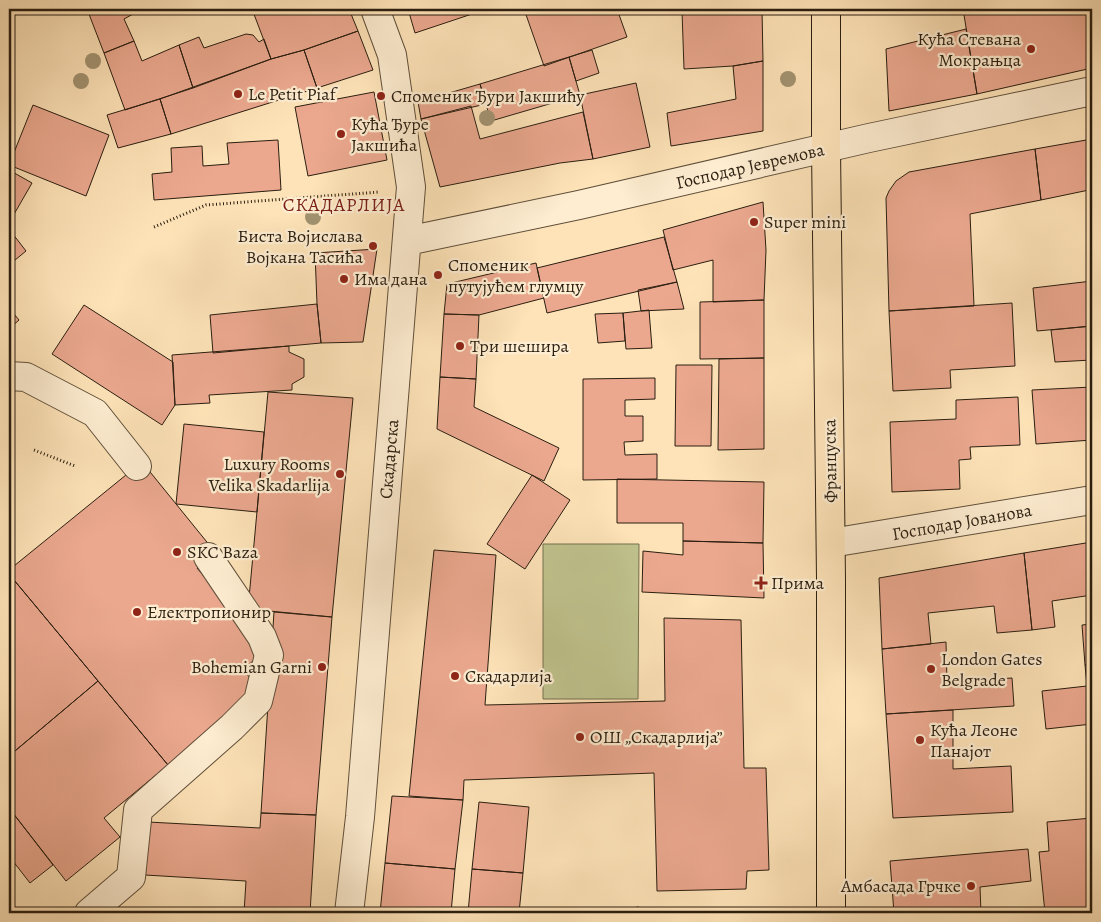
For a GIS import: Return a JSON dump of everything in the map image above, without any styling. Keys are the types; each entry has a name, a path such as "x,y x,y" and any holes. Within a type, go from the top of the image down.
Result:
{"main road":[{"name":"Француска","path":"826,9 831,543 830,913"}],"street":[{"name":"Скадарска","path":"349,913 360,817 411,190 392,55 375,9"},
{"name":"Господар Јевремова","path":"407,241 589,203 826,148 1092,91"},
{"path":"9,376 26,377 94,413 137,466"},
{"name":"Господар Јованова","path":"831,543 1092,500"},
{"path":"89,913 131,877 138,810 232,727 258,701 269,655 262,637 208,557"}],"path":[{"path":"154,226 206,205 411,190"},
{"path":"34,450 76,466"}],"green space":[{"path":"543,544 639,544 638,699 543,699"}],"building":[{"path":"9,9 18,9 9,18"},
{"path":"87,9 142,9 124,19 134,41 104,53"},
{"path":"252,9 349,9 358,31 304,50 271,59"},
{"path":"408,9 487,9 415,33"},
{"path":"524,9 617,9 627,37 544,66"},
{"path":"762,9 763,61 733,66 684,69 682,11"},
{"name":"Кућа Стевана Мокрањца","path":"963,9 1092,9 1092,68 977,94"},
{"path":"966,29 977,94 889,111 886,49"},
{"path":"358,31 373,70 317,88 304,50"},
{"path":"246,34 253,35 259,42 264,39 271,59 193,88 179,45 199,37 204,48"},
{"path":"134,41 142,61 179,45 193,88 125,110 104,53"},
{"name":"Le Petit Piaf","path":"304,50 317,88 171,134 160,99 271,59"},
{"path":"592,50 599,73 576,81 569,57"},
{"path":"569,57 580,95 491,121 480,84"},
{"path":"763,61 763,131 671,146 667,113 736,99 733,66"},
{"path":"636,83 650,147 593,159 580,95"},
{"path":"480,84 486,104 421,119 418,102"},
{"name":"Кућа Ђуре Јакшића","path":"374,92 387,160 308,176 295,107"},
{"path":"160,99 171,134 118,148 107,115"},
{"path":"33,105 109,135 86,196 9,165"},
{"path":"471,106 480,139 583,112 593,159 560,163 440,187 421,119"},
{"path":"1092,139 1092,218 1089,190 1041,200 1035,149"},
{"path":"278,140 281,190 154,200 152,174 172,172 171,148 202,146 203,166 229,164 227,143"},
{"path":"1035,149 1041,200 970,214 974,306 889,311 886,198 896,181 909,172"},
{"path":"9,170 32,183 13,216 9,213"},
{"path":"763,202 766,250 764,300 713,302 713,260 673,270 663,230"},
{"path":"9,229 26,251 9,265"},
{"path":"664,237 677,282 547,313 537,268"},
{"name":"Има дана","path":"377,249 363,342 321,343 315,253"},
{"path":"536,263 544,298 479,315 444,314 447,284"},
{"path":"1092,281 1092,326 1037,331 1033,288"},
{"path":"677,282 684,309 641,311 638,290"},
{"path":"764,300 764,358 700,359 700,302"},
{"path":"1012,303 1015,366 950,370 951,388 893,391 889,311"},
{"path":"317,304 321,343 213,353 210,315"},
{"path":"84,305 173,362 175,405 162,425 52,354"},
{"path":"9,308 19,320 9,329"},
{"path":"649,310 652,348 626,349 623,313"},
{"path":"623,313 625,341 598,343 595,314"},
{"name":"Три шешира","path":"444,314 479,315 476,379 440,377"},
{"path":"1092,326 1092,360 1055,362 1051,330"},
{"path":"289,346 289,352 304,359 304,377 292,384 292,390 209,395 210,403 175,405 172,355"},
{"path":"764,358 764,449 718,450 719,359"},
{"path":"676,365 712,365 711,446 675,446"},
{"path":"440,377 476,379 474,407 559,448 544,481 437,429"},
{"path":"655,378 655,399 625,400 625,416 643,416 643,441 624,442 625,455 657,454 657,479 583,480 583,379"},
{"path":"1092,387 1092,440 1036,444 1032,390"},
{"path":"268,392 353,398 332,617 248,609"},
{"path":"1018,397 1020,445 970,447 971,459 959,460 960,489 892,492 890,422 956,419 956,400"},
{"path":"184,424 264,432 257,512 176,504"},
{"name":"Електропионир","path":"142,462 215,552 197,568 265,650 243,670 259,688 168,765 9,574 9,570"},
{"path":"532,475 570,500 525,569 487,544"},
{"path":"617,479 764,482 763,543 683,541 683,523 617,523"},
{"path":"683,541 763,543 764,598 642,592 643,551 683,555"},
{"path":"1092,542 1092,595 1052,601 1055,627 1032,630 1024,553"},
{"name":"ОШ „Скадарлија”","path":"434,550 496,555 485,705 665,701 664,618 741,620 744,768 766,768 769,870 747,871 746,889 657,891 654,773 464,780 463,800 409,796"},
{"path":"1024,553 1032,630 997,633 994,606 928,613 931,644 882,649 879,578"},
{"path":"9,574 98,681 9,756"},
{"path":"274,612 332,617 316,815 261,813"},
{"path":"1092,624 1092,665 1085,665 1082,625"},
{"path":"946,642 947,682 1012,678 1014,706 886,714 882,649"},
{"path":"1085,665 1092,665 1092,724 1046,729 1042,691 1087,686"},
{"path":"98,681 168,765 104,818 120,837 66,881 9,808 9,756"},
{"name":"Кућа Леоне Панајот","path":"953,710 953,769 1011,766 1013,812 893,818 886,714"},
{"path":"392,796 463,800 455,869 385,863"},
{"path":"479,802 529,807 523,873 472,869"},
{"path":"9,808 53,865 30,883 9,856"},
{"path":"261,813 316,815 310,913 244,913 246,881 145,875 148,822 260,828"},
{"path":"1092,818 1092,913 1045,913 1039,852 1049,851 1047,822"},
{"path":"1028,849 1031,881 980,887 981,913 894,913 890,861"},
{"path":"385,863 455,869 451,913 380,913"},
{"path":"472,869 523,873 519,913 468,913"},
{"path":"639,907 640,913 597,913 597,912"},
{"path":"723,909 723,913 688,913"}],"place":[{"name":"Кућа Стевана Мокрањца","path":"1031,49"},
{"name":"Le Petit Piaf","path":"238,94"},
{"name":"Споменик Ђури Јакшићу","path":"381,96"},
{"name":"Кућа Ђуре Јакшића","path":"341,134"},
{"name":"Super mini","path":"754,222"},
{"name":"Биста Војислава Војкана Тасића","path":"373,246"},
{"name":"Споменик путујућем глумцу","path":"438,275"},
{"name":"Има дана","path":"344,279"},
{"name":"Три шешира","path":"460,346"},
{"name":"Luxury Rooms Velika Skadarlija","path":"340,474"},
{"name":"SKC Baza","path":"177,552"},
{"name":"Прима","path":"761,583"},
{"name":"Електропионир","path":"137,612"},
{"name":"Bohemian Garni","path":"322,667"},
{"name":"London Gates Belgrade","path":"931,669"},
{"name":"Скадарлија","path":"455,676"},
{"name":"ОШ „Скадарлија”","path":"580,737"},
{"name":"Кућа Леоне Панајот","path":"920,740"},
{"name":"Амбасада Грчке","path":"971,886"}],"district":[{"name":"СКАДАРЛИЈА","path":"344,205"}]}
